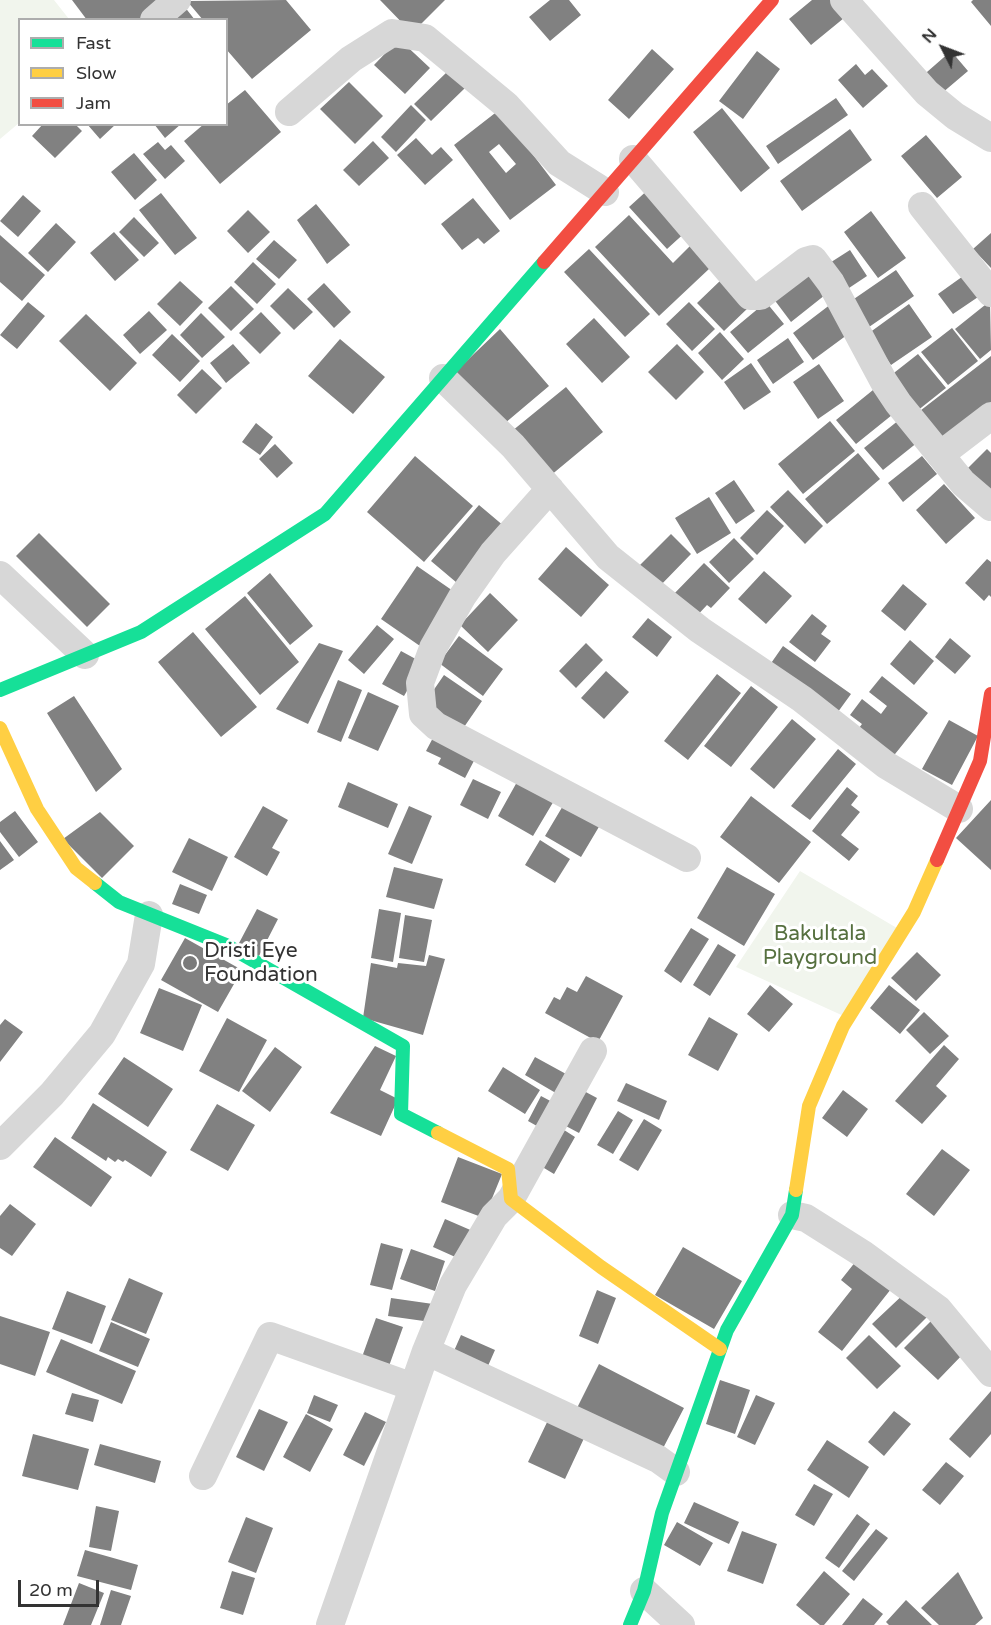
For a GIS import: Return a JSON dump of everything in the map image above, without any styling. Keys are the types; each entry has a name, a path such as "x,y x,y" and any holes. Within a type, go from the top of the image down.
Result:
{"street":[{"path":"156,18 177,0"},
{"path":"0,690 141,632 325,514 772,0"},
{"path":"844,0 927,93 955,116 991,138"},
{"path":"289,112 351,59 392,33 425,38 506,105 559,163 605,192"},
{"path":"633,159 750,296 760,296 806,261 813,259 831,283 884,382 963,483 991,507"},
{"path":"922,206 990,290"},
{"path":"442,378 513,446 608,557 700,630 802,699 886,765 959,809"},
{"path":"940,455 991,416"},
{"path":"550,489 493,553 462,597 433,648 420,683 423,714 436,726 687,858"},
{"path":"0,575 85,655"},
{"path":"630,1625 644,1591 662,1513 727,1330 792,1215 809,1106 843,1026 914,912 980,761 987,751 991,694"},
{"path":"0,728 37,810 76,868 119,902 226,945 403,1046 404,1080 401,1114 508,1169 511,1199 601,1267 720,1349"},
{"path":"0,1146 52,1094 102,1034 141,964 149,915"},
{"path":"330,1625 412,1387 453,1285 494,1216 511,1199 593,1051"},
{"path":"792,1215 806,1218 863,1254 938,1309 991,1373"},
{"path":"203,1476 270,1336 412,1387"},
{"path":"426,1351 658,1459 676,1472"},
{"path":"644,1591 681,1625"}],"green space":[{"path":"0,0 54,0 68,18 18,18 18,124 0,139"},
{"name":"Bakultala Playground","path":"800,871 902,931 848,1018 736,967"}],"building":[{"path":"72,0 164,0 141,18 86,18"},
{"path":"286,0 311,30 252,79 228,51 228,18 201,18 187,1"},
{"path":"380,0 445,0 412,33"},
{"path":"550,0 569,0 581,15 550,41 529,17"},
{"path":"812,0 830,0 844,18 811,45 789,19"},
{"path":"991,0 991,26 971,2"},
{"path":"184,6 193,18 170,18"},
{"path":"399,39 430,68 405,94 374,65"},
{"path":"652,49 674,69 629,119 608,100"},
{"path":"757,51 780,69 743,119 719,101"},
{"path":"951,51 968,71 935,99 919,79"},
{"path":"856,64 865,75 872,69 888,86 863,108 838,80"},
{"path":"448,71 465,88 431,121 414,104"},
{"path":"349,82 383,116 355,144 320,109"},
{"path":"245,90 281,132 220,184 184,141 202,126 228,126 228,103"},
{"path":"836,98 848,115 778,164 766,146"},
{"path":"411,105 426,120 396,152 381,137"},
{"path":"722,108 770,168 741,192 693,132"},
{"path":"499,110 556,185 510,220 454,145","holes":["499,144 516,164 506,173 489,152"]},
{"path":"41,126 77,126 82,131 55,158 32,136"},
{"path":"89,126 114,126 100,139"},
{"path":"156,126 179,126 165,138"},
{"path":"850,129 872,160 802,211 780,181"},
{"path":"926,135 962,177 937,198 901,156"},
{"path":"416,138 432,155 441,147 453,160 425,185 397,155"},
{"path":"373,141 389,158 359,186 343,170"},
{"path":"158,142 165,150 171,145 185,161 165,179 143,154"},
{"path":"134,153 157,180 135,200 111,172"},
{"path":"651,187 689,229 667,249 629,207"},
{"path":"161,193 197,238 175,255 139,210"},
{"path":"23,195 41,211 18,237 0,221"},
{"path":"473,198 500,231 484,244 478,238 462,250 441,224"},
{"path":"316,204 350,245 327,264 297,220"},
{"path":"248,210 270,232 248,253 227,231"},
{"path":"871,211 906,258 878,278 844,232"},
{"path":"629,215 673,263 690,246 710,268 659,316 595,247"},
{"path":"134,217 159,243 144,257 119,232"},
{"path":"56,223 76,242 48,272 28,253"},
{"path":"114,232 139,260 115,281 90,253"},
{"path":"991,233 991,268 973,249"},
{"path":"0,235 45,275 22,301 0,282"},
{"path":"274,240 297,260 279,279 256,259"},
{"path":"589,249 650,314 625,337 564,272"},
{"path":"850,250 867,276 843,292 825,266"},
{"path":"253,262 276,284 257,304 234,282"},
{"path":"896,270 914,296 869,327 851,301"},
{"path":"807,272 825,295 791,322 773,298"},
{"path":"966,274 981,295 953,314 938,294"},
{"path":"722,279 749,307 724,331 697,303"},
{"path":"180,281 203,302 180,326 157,304"},
{"path":"324,283 351,312 334,328 307,299"},
{"path":"231,286 254,309 231,331 208,308"},
{"path":"288,288 313,312 294,330 270,306"},
{"path":"990,301 991,350 980,359 955,329"},
{"path":"28,302 45,316 17,349 0,335"},
{"path":"689,302 715,329 692,351 666,324"},
{"path":"766,302 784,324 748,353 730,332"},
{"path":"831,304 851,332 813,360 793,333"},
{"path":"909,304 932,337 891,365 869,333"},
{"path":"149,311 167,330 140,354 123,335"},
{"path":"261,312 281,333 260,354 239,333"},
{"path":"201,313 225,337 202,358 180,335"},
{"path":"86,314 137,363 110,391 59,341"},
{"path":"594,318 630,357 602,383 566,344"},
{"path":"952,328 978,361 948,385 921,352"},
{"path":"500,329 549,386 498,429 453,374"},
{"path":"720,332 744,359 722,380 698,353"},
{"path":"172,334 200,361 180,382 152,355"},
{"path":"788,338 804,362 773,384 757,360"},
{"path":"340,339 385,377 353,414 308,376"},
{"path":"233,344 250,363 226,383 210,363"},
{"path":"677,344 704,372 676,400 648,372"},
{"path":"918,354 946,388 917,411 890,376"},
{"path":"991,356 991,410 941,448 916,414"},
{"path":"751,363 771,392 744,410 724,382"},
{"path":"819,364 844,401 818,419 793,382"},
{"path":"202,369 222,388 196,414 177,395"},
{"path":"566,387 603,432 550,476 512,431"},
{"path":"873,390 892,415 856,444 836,420"},
{"path":"899,420 918,442 883,470 864,448"},
{"path":"830,421 855,451 803,494 778,464"},
{"path":"256,423 273,437 260,455 242,442"},
{"path":"275,444 293,463 277,478 259,459"},
{"path":"987,449 991,453 991,492 965,471"},
{"path":"858,453 880,479 827,524 805,499"},
{"path":"415,456 473,506 424,562 367,512"},
{"path":"922,456 937,474 903,502 888,483"},
{"path":"734,480 755,511 736,524 715,493"},
{"path":"944,484 975,518 946,544 916,510"},
{"path":"788,490 823,526 805,544 770,507"},
{"path":"709,497 731,533 697,554 675,518"},
{"path":"479,505 511,532 463,588 431,561"},
{"path":"767,510 784,526 757,555 740,538"},
{"path":"39,533 110,604 87,627 16,556"},
{"path":"671,534 691,554 657,589 636,569"},
{"path":"734,538 754,559 729,583 709,562"},
{"path":"566,547 609,585 581,617 538,579"},
{"path":"987,559 991,562 991,597 989,595 984,601 965,583"},
{"path":"704,563 730,588 711,608 707,605 693,620 670,598"},
{"path":"417,566 456,593 420,646 381,619"},
{"path":"764,571 792,596 766,624 738,599"},
{"path":"270,573 313,626 290,645 247,593"},
{"path":"903,584 927,604 905,631 881,611"},
{"path":"490,593 518,620 488,652 460,625"},
{"path":"245,596 299,662 260,695 205,629"},
{"path":"812,614 827,626 821,634 831,641 815,662 789,642"},
{"path":"648,618 672,637 657,657 632,637"},
{"path":"377,625 394,639 364,674 348,660"},
{"path":"193,632 257,707 221,737 158,662"},
{"path":"459,636 503,669 483,696 439,663"},
{"path":"950,638 971,656 955,674 935,657"},
{"path":"910,640 934,661 914,685 890,664"},
{"path":"319,643 343,651 308,724 276,709"},
{"path":"586,643 603,660 576,688 559,671"},
{"path":"783,646 851,694 835,716 767,669"},
{"path":"401,651 423,663 404,696 382,684"},
{"path":"606,671 629,692 604,719 581,698"},
{"path":"717,674 741,693 688,760 664,741"},
{"path":"444,675 482,701 462,730 424,704"},
{"path":"882,676 928,713 887,764 853,736 862,724 850,715 862,699 881,714 887,706 869,692"},
{"path":"338,680 362,690 341,742 317,732"},
{"path":"751,686 778,707 731,767 704,746"},
{"path":"368,692 399,706 378,751 348,738"},
{"path":"74,696 122,769 96,792 47,713"},
{"path":"792,719 816,739 774,789 750,769"},
{"path":"949,720 978,736 952,785 922,769"},
{"path":"435,734 477,755 465,778 438,764 441,758 426,751"},
{"path":"838,749 856,764 810,820 791,806"},
{"path":"522,773 558,794 533,836 498,816"},
{"path":"473,779 501,792 488,819 460,805"},
{"path":"348,782 398,804 388,828 338,807"},
{"path":"847,787 858,796 851,805 860,812 841,835 859,849 849,861 812,831"},
{"path":"751,796 811,842 779,883 720,837"},
{"path":"567,799 603,820 581,857 545,836"},
{"path":"991,800 991,870 956,838"},
{"path":"263,806 288,820 272,848 280,852 267,876 234,857"},
{"path":"409,806 432,816 412,864 388,854"},
{"path":"15,811 38,842 19,857 0,832 0,822"},
{"path":"100,812 134,846 102,878 63,839"},
{"path":"189,838 228,857 212,891 172,872"},
{"path":"540,840 570,859 555,883 525,865"},
{"path":"0,841 14,860 0,870"},
{"path":"394,867 443,879 434,909 386,897"},
{"path":"727,867 775,894 744,946 697,918"},
{"path":"180,884 207,895 199,914 172,904"},
{"path":"257,909 278,919 259,956 238,945"},
{"path":"379,909 401,913 393,962 371,958"},
{"path":"405,915 432,920 424,962 399,958"},
{"path":"691,928 709,939 681,983 664,971"},
{"path":"185,938 242,970 218,1012 161,980"},
{"path":"718,944 736,955 710,996 693,985"},
{"path":"917,952 941,975 916,1001 891,978"},
{"path":"429,955 445,959 423,1035 363,1018 371,963 397,968 398,963 426,966"},
{"path":"586,976 623,996 598,1042 545,1013 554,997 560,1000 567,987 577,992"},
{"path":"770,985 793,1004 769,1032 747,1014"},
{"path":"889,985 920,1010 900,1034 870,1008"},
{"path":"159,988 202,1005 183,1051 140,1033"},
{"path":"924,1012 949,1036 930,1054 906,1030"},
{"path":"709,1017 738,1034 718,1071 688,1055"},
{"path":"227,1018 267,1040 239,1092 199,1071"},
{"path":"5,1019 23,1032 0,1062 0,1025"},
{"path":"944,1045 959,1059 936,1086 947,1096 922,1124 895,1101"},
{"path":"375,1046 396,1056 380,1090 398,1099 381,1136 330,1113"},
{"path":"275,1047 302,1067 270,1112 242,1091"},
{"path":"124,1057 173,1089 148,1127 98,1094"},
{"path":"535,1057 577,1080 566,1099 525,1075"},
{"path":"503,1067 540,1090 525,1114 488,1091"},
{"path":"626,1083 667,1101 659,1120 617,1101"},
{"path":"582,1090 597,1098 579,1133 564,1125"},
{"path":"843,1090 868,1109 847,1137 822,1118"},
{"path":"541,1096 558,1105 544,1130 528,1121"},
{"path":"93,1103 167,1152 151,1177 125,1160 123,1162 118,1159 115,1162 108,1157 106,1161 71,1138"},
{"path":"217,1104 255,1125 228,1171 190,1150"},
{"path":"618,1111 633,1120 613,1154 597,1145"},
{"path":"644,1119 662,1130 638,1171 619,1160"},
{"path":"561,1128 575,1137 554,1174 539,1165"},
{"path":"55,1137 112,1177 91,1207 33,1167"},
{"path":"942,1149 970,1170 934,1216 906,1194"},
{"path":"458,1157 502,1174 484,1218 441,1202"},
{"path":"10,1204 36,1224 12,1256 0,1248 0,1216"},
{"path":"445,1219 475,1232 462,1260 433,1247"},
{"path":"381,1243 403,1249 392,1290 370,1285"},
{"path":"683,1247 742,1281 714,1329 655,1295"},
{"path":"411,1249 445,1261 435,1291 400,1279"},
{"path":"856,1261 891,1289 842,1351 818,1332 852,1289 841,1280"},
{"path":"129,1278 163,1293 146,1334 111,1320"},
{"path":"597,1290 616,1298 598,1344 579,1336"},
{"path":"67,1291 106,1306 92,1344 52,1329"},
{"path":"907,1291 930,1314 896,1348 872,1324"},
{"path":"391,1298 433,1304 431,1322 388,1316"},
{"path":"0,1316 50,1332 35,1376 0,1364"},
{"path":"376,1318 403,1327 389,1366 362,1357"},
{"path":"932,1320 965,1352 938,1380 904,1348"},
{"path":"111,1322 150,1339 138,1367 99,1351"},
{"path":"461,1335 495,1350 484,1375 450,1360"},
{"path":"869,1335 901,1366 877,1389 846,1358"},
{"path":"61,1339 136,1371 122,1404 46,1372"},
{"path":"599,1364 684,1408 660,1454 576,1410"},
{"path":"720,1380 750,1390 735,1434 706,1424"},
{"path":"991,1391 991,1434 970,1458 949,1439"},
{"path":"72,1393 99,1400 93,1422 65,1414"},
{"path":"314,1395 338,1405 330,1422 307,1413"},
{"path":"756,1395 775,1403 755,1445 737,1437"},
{"path":"259,1409 288,1422 264,1471 236,1457"},
{"path":"894,1411 911,1424 884,1456 868,1442"},
{"path":"365,1412 386,1422 364,1466 343,1455"},
{"path":"306,1414 333,1429 310,1472 283,1457"},
{"path":"550,1416 586,1434 565,1479 528,1462"},
{"path":"33,1434 89,1449 78,1490 22,1476"},
{"path":"827,1440 869,1467 849,1498 807,1470"},
{"path":"100,1444 161,1461 155,1483 94,1465"},
{"path":"946,1462 964,1476 940,1505 922,1490"},
{"path":"814,1484 833,1494 814,1526 795,1515"},
{"path":"694,1502 739,1522 729,1544 684,1523"},
{"path":"96,1506 119,1511 111,1551 89,1547"},
{"path":"857,1514 870,1524 839,1568 825,1558"},
{"path":"246,1517 273,1528 256,1573 228,1562"},
{"path":"677,1522 713,1543 700,1566 664,1545"},
{"path":"876,1529 888,1538 854,1581 842,1571"},
{"path":"742,1531 777,1544 763,1584 727,1571"},
{"path":"85,1550 138,1565 131,1590 77,1576"},
{"path":"232,1571 255,1578 243,1615 220,1608"},
{"path":"824,1571 850,1594 824,1625 820,1625 796,1605"},
{"path":"958,1572 983,1618 975,1625 939,1625 921,1608"},
{"path":"79,1583 104,1593 91,1625 63,1625"},
{"path":"111,1590 131,1596 121,1625 100,1625"},
{"path":"863,1598 883,1614 874,1625 842,1625"},
{"path":"906,1600 932,1625 889,1625 886,1622"}],"traffic: fast":[{"path":"0,690 141,632 325,514 544,262"},
{"path":"95,883 119,902 226,945 403,1046 401,1114 438,1133"},
{"path":"630,1625 644,1591 662,1513 727,1330 792,1215 796,1190"}],"traffic: slow":[{"path":"0,728 37,809 76,868 95,883"},
{"path":"796,1190 809,1106 843,1026 914,912 937,860"},
{"path":"438,1133 508,1169 511,1199 601,1267 720,1349"}],"traffic: jam":[{"path":"544,262 772,0"},
{"path":"937,860 980,761 991,694"}],"place":[{"name":"Dristi Eye Foundation","path":"190,963"}]}
